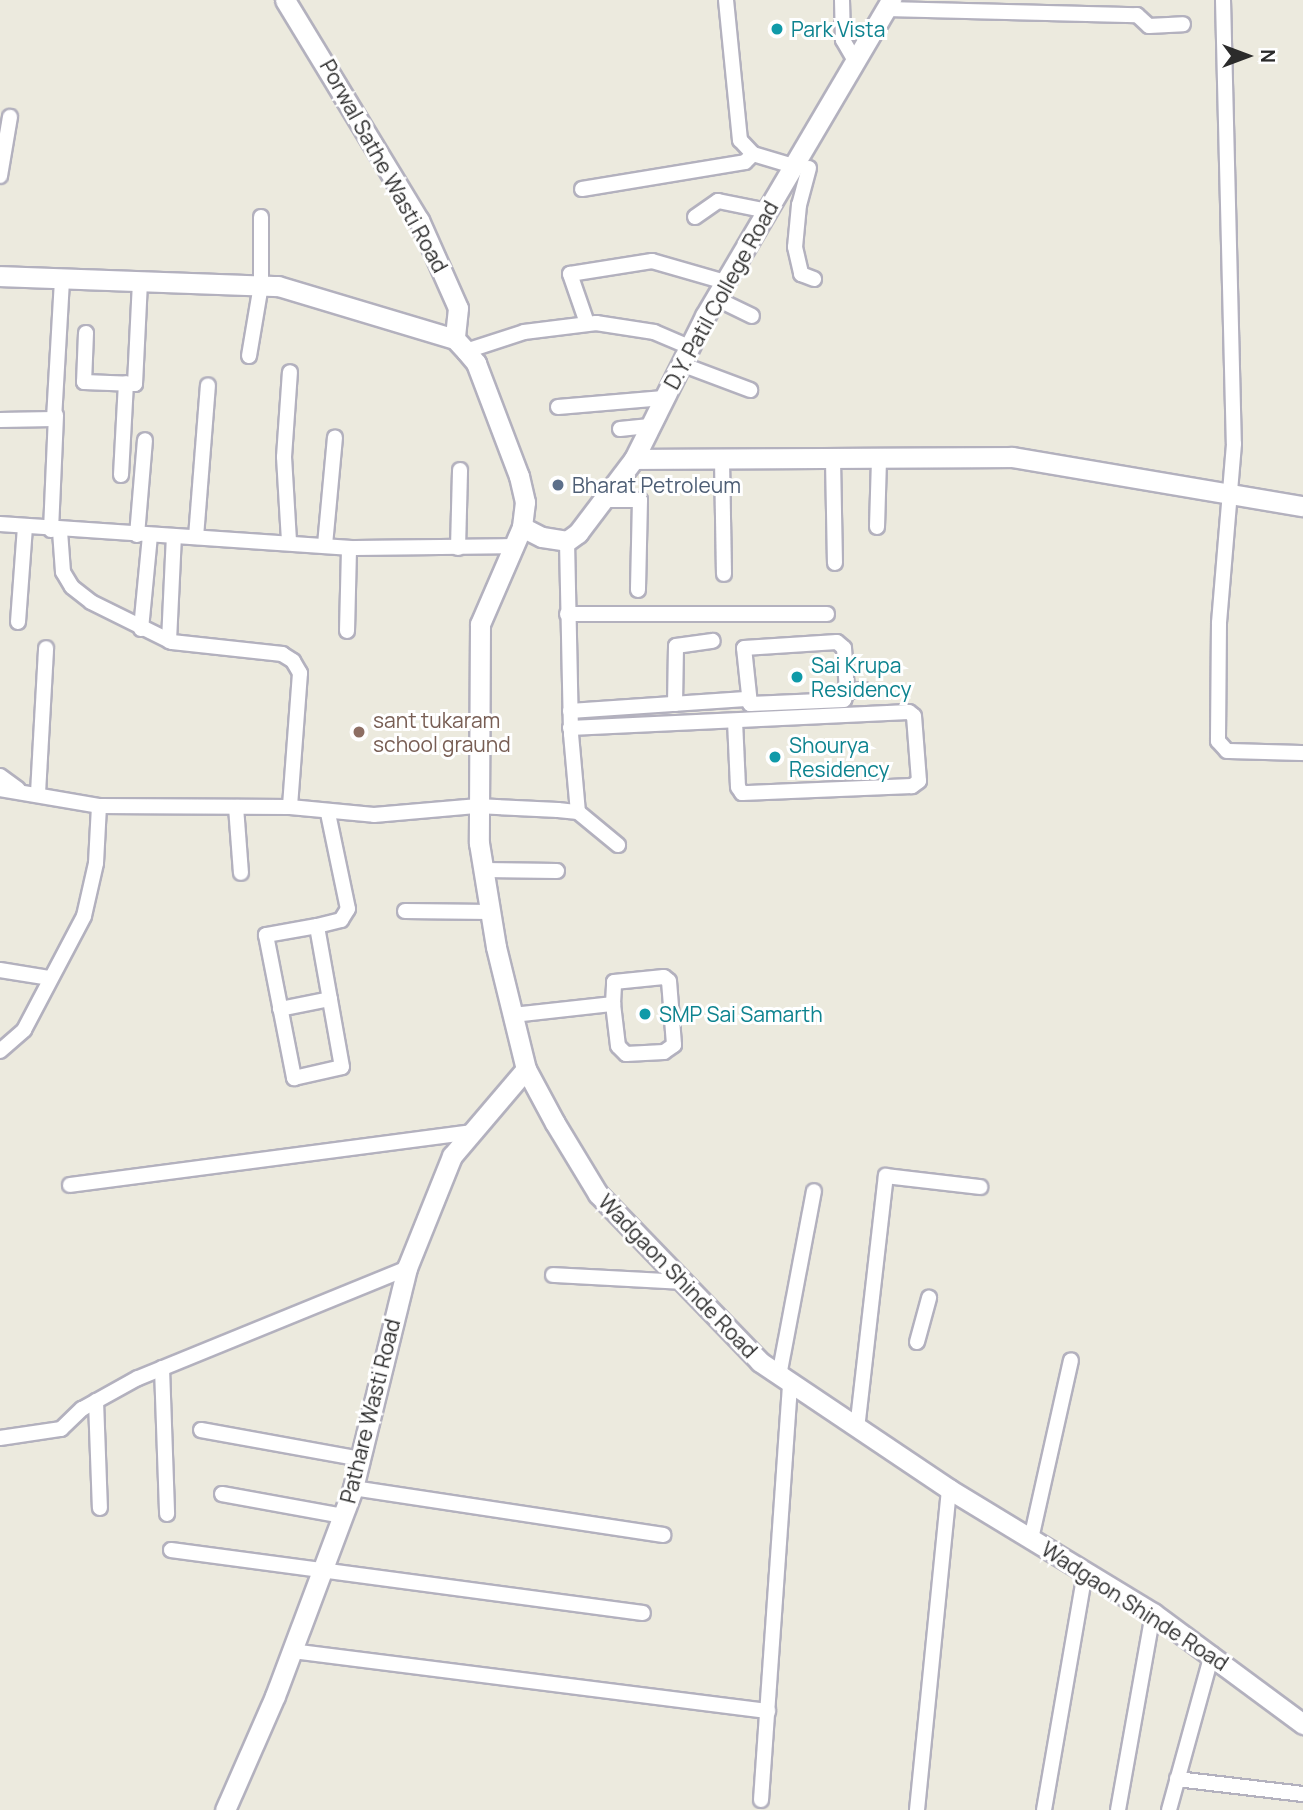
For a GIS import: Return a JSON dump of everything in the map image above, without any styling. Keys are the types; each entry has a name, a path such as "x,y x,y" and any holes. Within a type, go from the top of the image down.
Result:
{"street":[{"name":"Porwal Sathe Wasti Road","path":"285,0 419,220 458,308 461,345"},
{"path":"726,0 740,140 753,154 801,167 795,247 800,274 814,279"},
{"path":"842,0 843,40 855,61"},
{"path":"1223,0 1234,444 1219,623 1218,741 1227,751 1303,753"},
{"path":"889,4 1137,15 1149,26 1184,24"},
{"name":"D.Y. Patil College Road","path":"567,541 604,500 634,459 720,290 767,211 801,167 855,61 889,4"},
{"path":"0,176 10,117"},
{"path":"582,189 745,162 753,154"},
{"path":"695,217 718,201 767,211"},
{"path":"249,356 261,285 261,217"},
{"path":"587,323 570,274 652,261 720,290 751,316"},
{"path":"0,276 278,286 461,345 587,323 621,324 750,390"},
{"path":"62,279 56,415 56,531 64,572 72,587 141,629 169,641 282,654 293,661 300,673 290,807"},
{"path":"86,333 84,382 135,384 140,282"},
{"path":"461,345 477,363 519,476 525,502 522,527 542,537 567,541 570,728 578,813"},
{"path":"289,541 284,457 290,372"},
{"path":"121,475 126,383"},
{"path":"196,537 208,385"},
{"path":"558,407 664,398"},
{"path":"0,420 47,421 56,415"},
{"path":"620,429 650,426"},
{"path":"325,545 335,437"},
{"path":"141,629 145,440"},
{"path":"634,459 1036,459 1303,506"},
{"path":"877,527 879,459"},
{"path":"722,460 724,574"},
{"path":"833,460 835,563"},
{"path":"458,548 460,470"},
{"path":"604,500 639,500 638,590"},
{"path":"0,524 56,531 289,541 349,548 512,546"},
{"path":"18,622 25,527"},
{"name":"Wadgaon Shinde Road","path":"522,527 480,624 476,806 491,912 526,1069 598,1194 682,1282 784,1380 949,1489 1153,1613 1212,1654 1303,1724"},
{"path":"169,641 174,536"},
{"path":"347,631 349,548"},
{"path":"567,614 827,614"},
{"path":"675,704 676,646 713,641"},
{"path":"570,711 746,699 757,705 844,700 847,691 841,645 754,644 744,648 746,699"},
{"path":"38,793 46,648"},
{"path":"847,691 864,690"},
{"path":"570,728 735,720 912,713 919,781 912,786 742,793 738,786 735,720"},
{"path":"0,776 18,789"},
{"path":"0,789 18,789 99,806 290,807 328,813 424,813 476,806 578,813 618,845"},
{"path":"0,1051 23,1030 84,916 96,863 99,806"},
{"path":"236,807 241,873"},
{"path":"317,926 342,1067 294,1078 266,935 341,920 348,909 328,813"},
{"path":"484,870 557,871"},
{"path":"405,911 491,912"},
{"path":"0,970 50,978"},
{"path":"666,979 674,1045 664,1052 626,1054 618,1046 614,1004 614,982 666,979"},
{"path":"280,1009 330,999"},
{"path":"513,1015 614,1004"},
{"name":"Pathare Wasti Road","path":"225,1810 292,1651 353,1488 407,1268 452,1156 526,1069"},
{"path":"69,1185 472,1132"},
{"path":"858,1429 886,1176 980,1187"},
{"path":"761,1800 768,1711 784,1380 814,1191"},
{"path":"0,1438 61,1429 96,1401 162,1368 407,1268"},
{"path":"552,1275 682,1282"},
{"path":"916,1342 929,1298"},
{"path":"1031,1539 1070,1360"},
{"path":"162,1368 167,1514"},
{"path":"96,1401 100,1508"},
{"path":"201,1430 360,1459"},
{"path":"353,1488 663,1535"},
{"path":"917,1810 949,1489"},
{"path":"222,1494 342,1516"},
{"path":"171,1550 322,1573 643,1613"},
{"path":"1044,1810 1085,1572"},
{"path":"1118,1810 1153,1613"},
{"path":"292,1651 768,1711"},
{"path":"1168,1810 1212,1654"},
{"path":"1177,1779 1303,1794"}],"place":[{"name":"Park Vista","path":"777,29"},
{"name":"Bharat Petroleum","path":"558,485"},
{"name":"Sai Krupa Residency","path":"797,677"},
{"name":"sant tukaram school graund","path":"359,732"},
{"name":"Shourya Residency","path":"775,757"},
{"name":"SMP Sai Samarth","path":"645,1014"}]}
